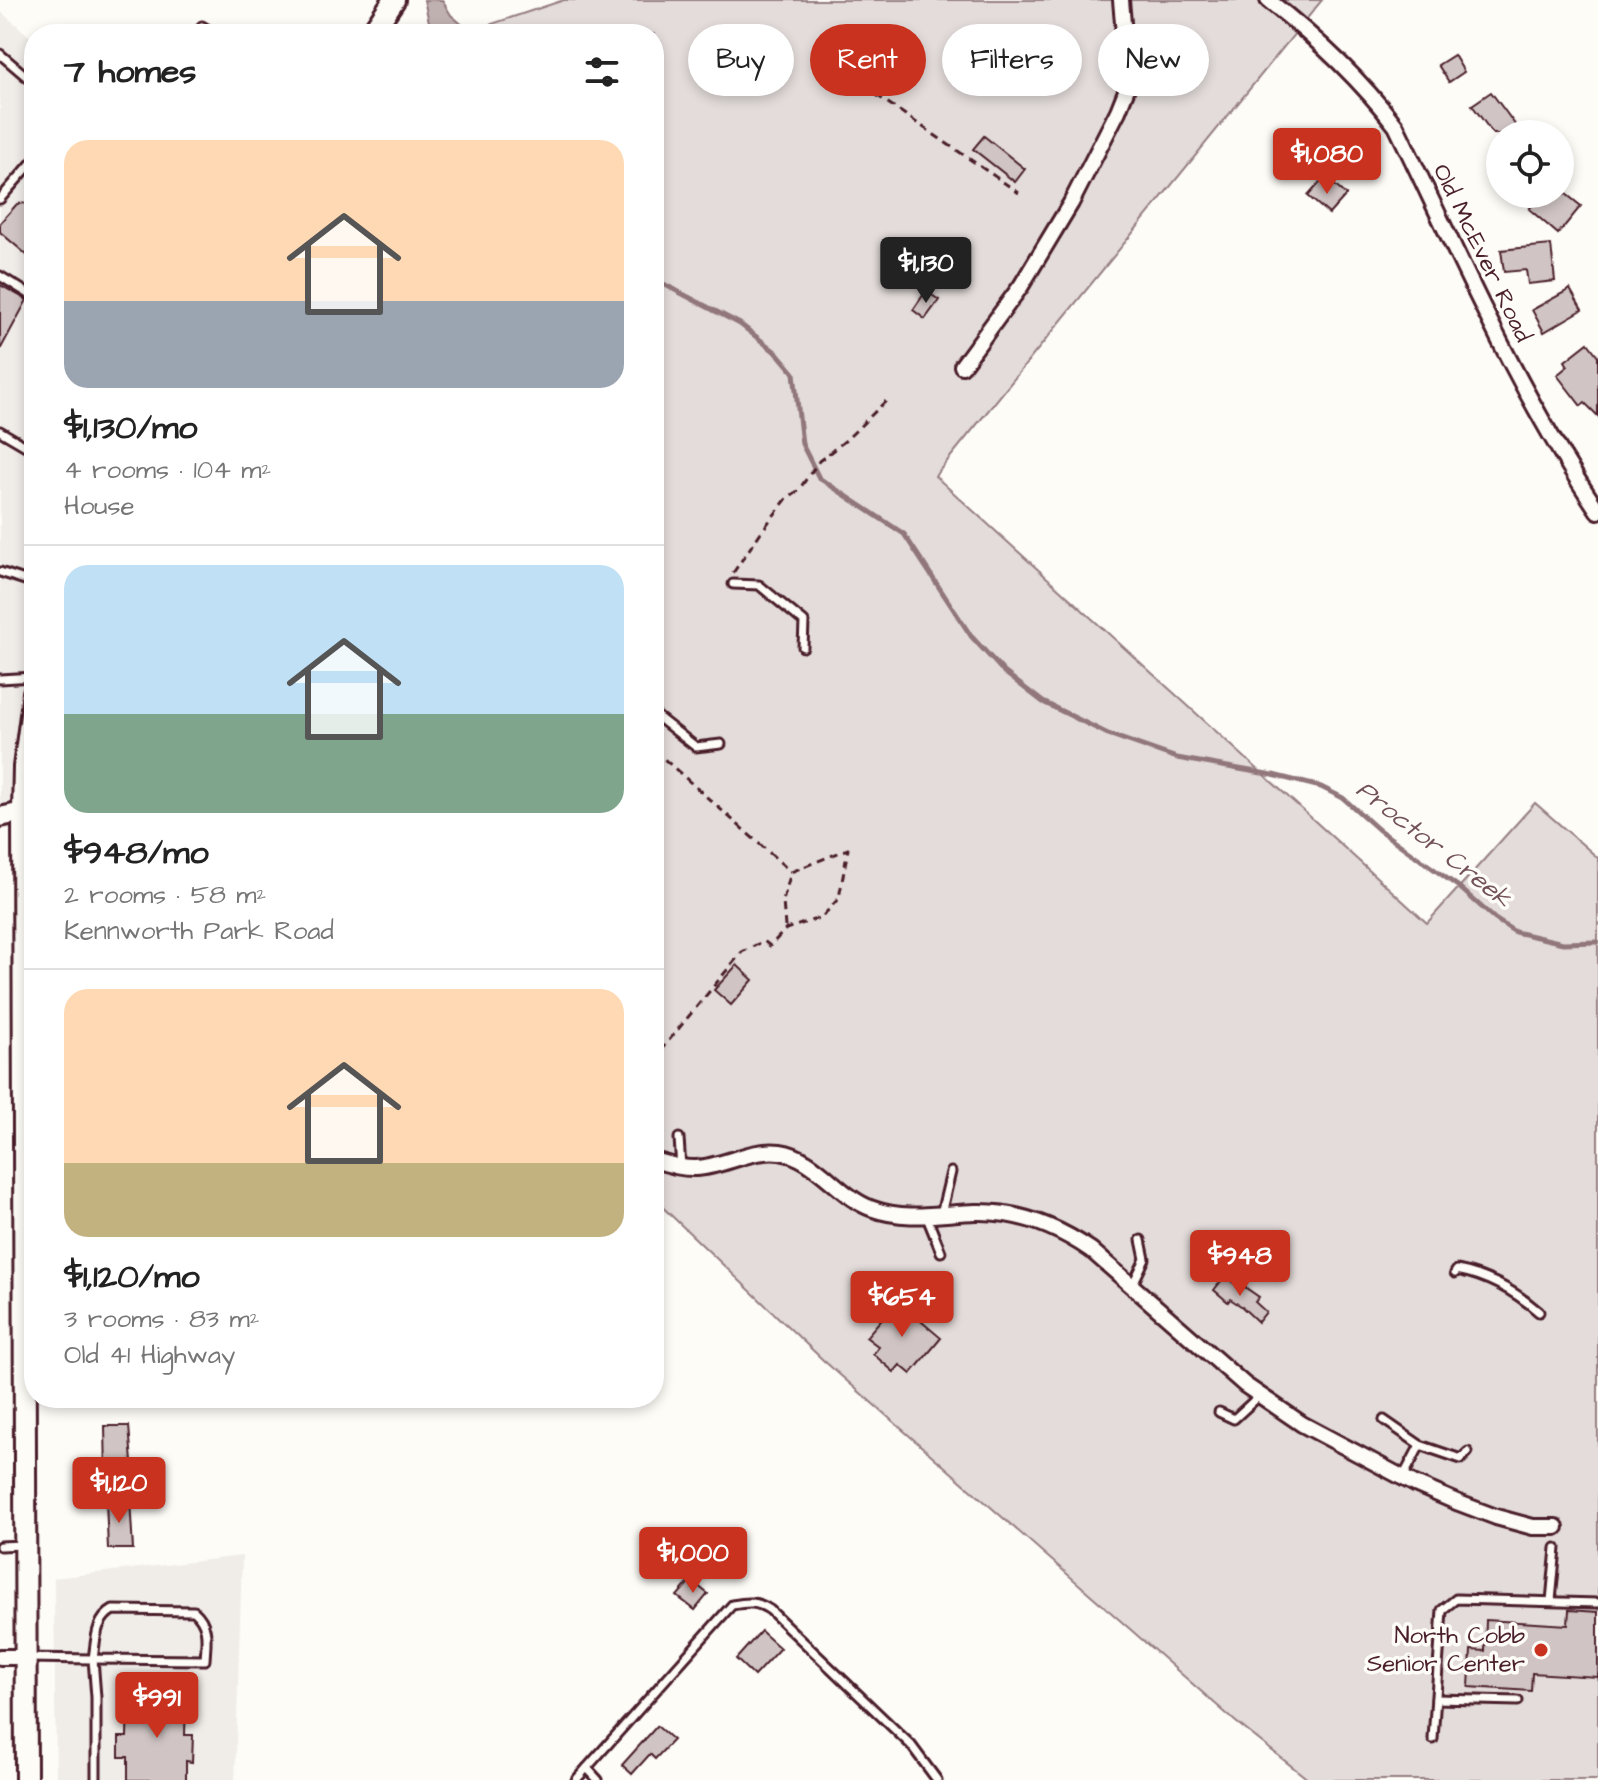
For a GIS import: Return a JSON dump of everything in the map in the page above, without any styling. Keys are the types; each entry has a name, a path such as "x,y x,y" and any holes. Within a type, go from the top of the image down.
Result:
{"main road":[{"path":"378,24 394,0"},
{"path":"25,1408 26,1780"}],"street":[{"path":"962,366 1021,286 1071,203 1118,111 1126,91 1121,0"},
{"name":"Old McEver Road","path":"1268,0 1293,19 1375,100 1396,126 1530,401 1598,511"},
{"path":"0,817 24,812"},
{"path":"664,1163 681,1168 711,1166 776,1151 796,1155 858,1203 887,1213 999,1213 1045,1224 1091,1250 1259,1396 1302,1424 1403,1477 1496,1517 1533,1527 1556,1527"},
{"path":"0,1657 25,1657"}],"lane":[{"path":"0,54 24,74"},
{"path":"0,199 24,171"},
{"path":"0,276 24,291"},
{"path":"0,431 24,445"},
{"path":"0,572 24,580"},
{"path":"731,581 759,585 804,622 803,647"},
{"path":"0,679 24,678"},
{"path":"664,722 696,747 721,744"},
{"path":"679,1138 681,1168"},
{"path":"941,1252 934,1215 951,1172"},
{"path":"1132,1286 1145,1259 1141,1240"},
{"path":"1455,1273 1457,1270 1479,1274 1522,1297 1539,1312"},
{"path":"1219,1412 1234,1419 1259,1396"},
{"path":"1384,1420 1420,1445 1461,1459 1468,1452"},
{"path":"1403,1477 1420,1445"},
{"path":"0,1546 24,1545"},
{"path":"1551,1601 1556,1548"},
{"path":"1433,1739 1442,1610 1456,1599 1598,1603"},
{"path":"576,1780 732,1605 747,1602 759,1602 770,1610 911,1745 937,1780"},
{"path":"25,1657 93,1659 205,1660 206,1628 203,1619 194,1611 113,1610 103,1616 93,1659 96,1780"},
{"path":"1436,1699 1518,1701"},
{"path":"587,1768 598,1780"}],"path":[{"path":"878,96 1019,193"},
{"path":"731,581 779,509 819,461 846,440 890,397"},
{"path":"664,759 791,872"},
{"path":"664,1046 742,952 764,941 770,946 786,929 822,917 839,898 848,849 791,872"},
{"path":"786,929 783,901 791,872"}],"shaded area":[{"path":"424,0 442,0 451,15 461,24 432,24"},
{"path":"564,0 1322,0 935,476 1427,923 1535,803 1598,858 1598,1780 1309,1780 1236,1722 823,1360 664,1209 664,24 492,24"},
{"path":"0,11 24,31 24,827 0,830"},
{"path":"242,1556 235,1780 56,1780 54,1578"}],"building":[{"path":"1454,55 1464,72 1449,82 1438,65"},
{"path":"1491,92 1512,120 1486,120 1486,124 1472,105"},
{"path":"984,136 1025,169 1015,182 973,149"},
{"path":"1325,177 1346,195 1329,214 1308,196"},
{"path":"1574,200 1581,206 1558,234 1529,209 1574,208"},
{"path":"24,203 24,252 0,232 0,223 17,204"},
{"path":"1551,245 1555,281 1528,284 1526,270 1504,272 1501,250"},
{"path":"0,285 24,298 24,306 0,350"},
{"path":"1570,289 1582,310 1544,332 1532,310"},
{"path":"926,291 939,300 925,319 913,310"},
{"path":"1588,343 1598,356 1598,416 1585,403 1581,406 1557,375 1568,366 1565,361"},
{"path":"737,965 753,980 731,1005 714,990"},
{"path":"1225,1276 1241,1289 1243,1286 1259,1297 1255,1302 1266,1312 1258,1322 1241,1306 1230,1299 1228,1302 1214,1290"},
{"path":"897,1301 941,1338 911,1374 900,1365 894,1372 873,1354 879,1347 866,1337"},
{"path":"105,1426 129,1426 133,1474 106,1474"},
{"path":"106,1500 130,1500 133,1549 108,1549"},
{"path":"691,1580 708,1594 695,1610 677,1596"},
{"name":"North Cobb Senior Center","path":"1569,1610 1598,1612 1598,1677 1532,1673 1531,1691 1469,1687 1471,1650 1485,1651 1486,1620 1568,1625"},
{"path":"761,1631 780,1648 754,1676 736,1659"},
{"path":"128,1699 186,1700 185,1735 193,1735 192,1762 186,1761 186,1780 128,1780 128,1757 119,1757 119,1737 127,1737"},
{"path":"657,1726 673,1740 655,1759 650,1754 632,1774 622,1765"}],"waterway":[{"name":"Proctor Creek","path":"664,284 740,324 778,354 794,373 802,444 819,478 904,534 971,636 1004,672 1043,702 1108,734 1177,758 1321,787 1343,798 1379,830 1515,932 1563,943 1598,942"}],"place":[{"name":"North Cobb Senior Center","path":"1541,1650"}]}
